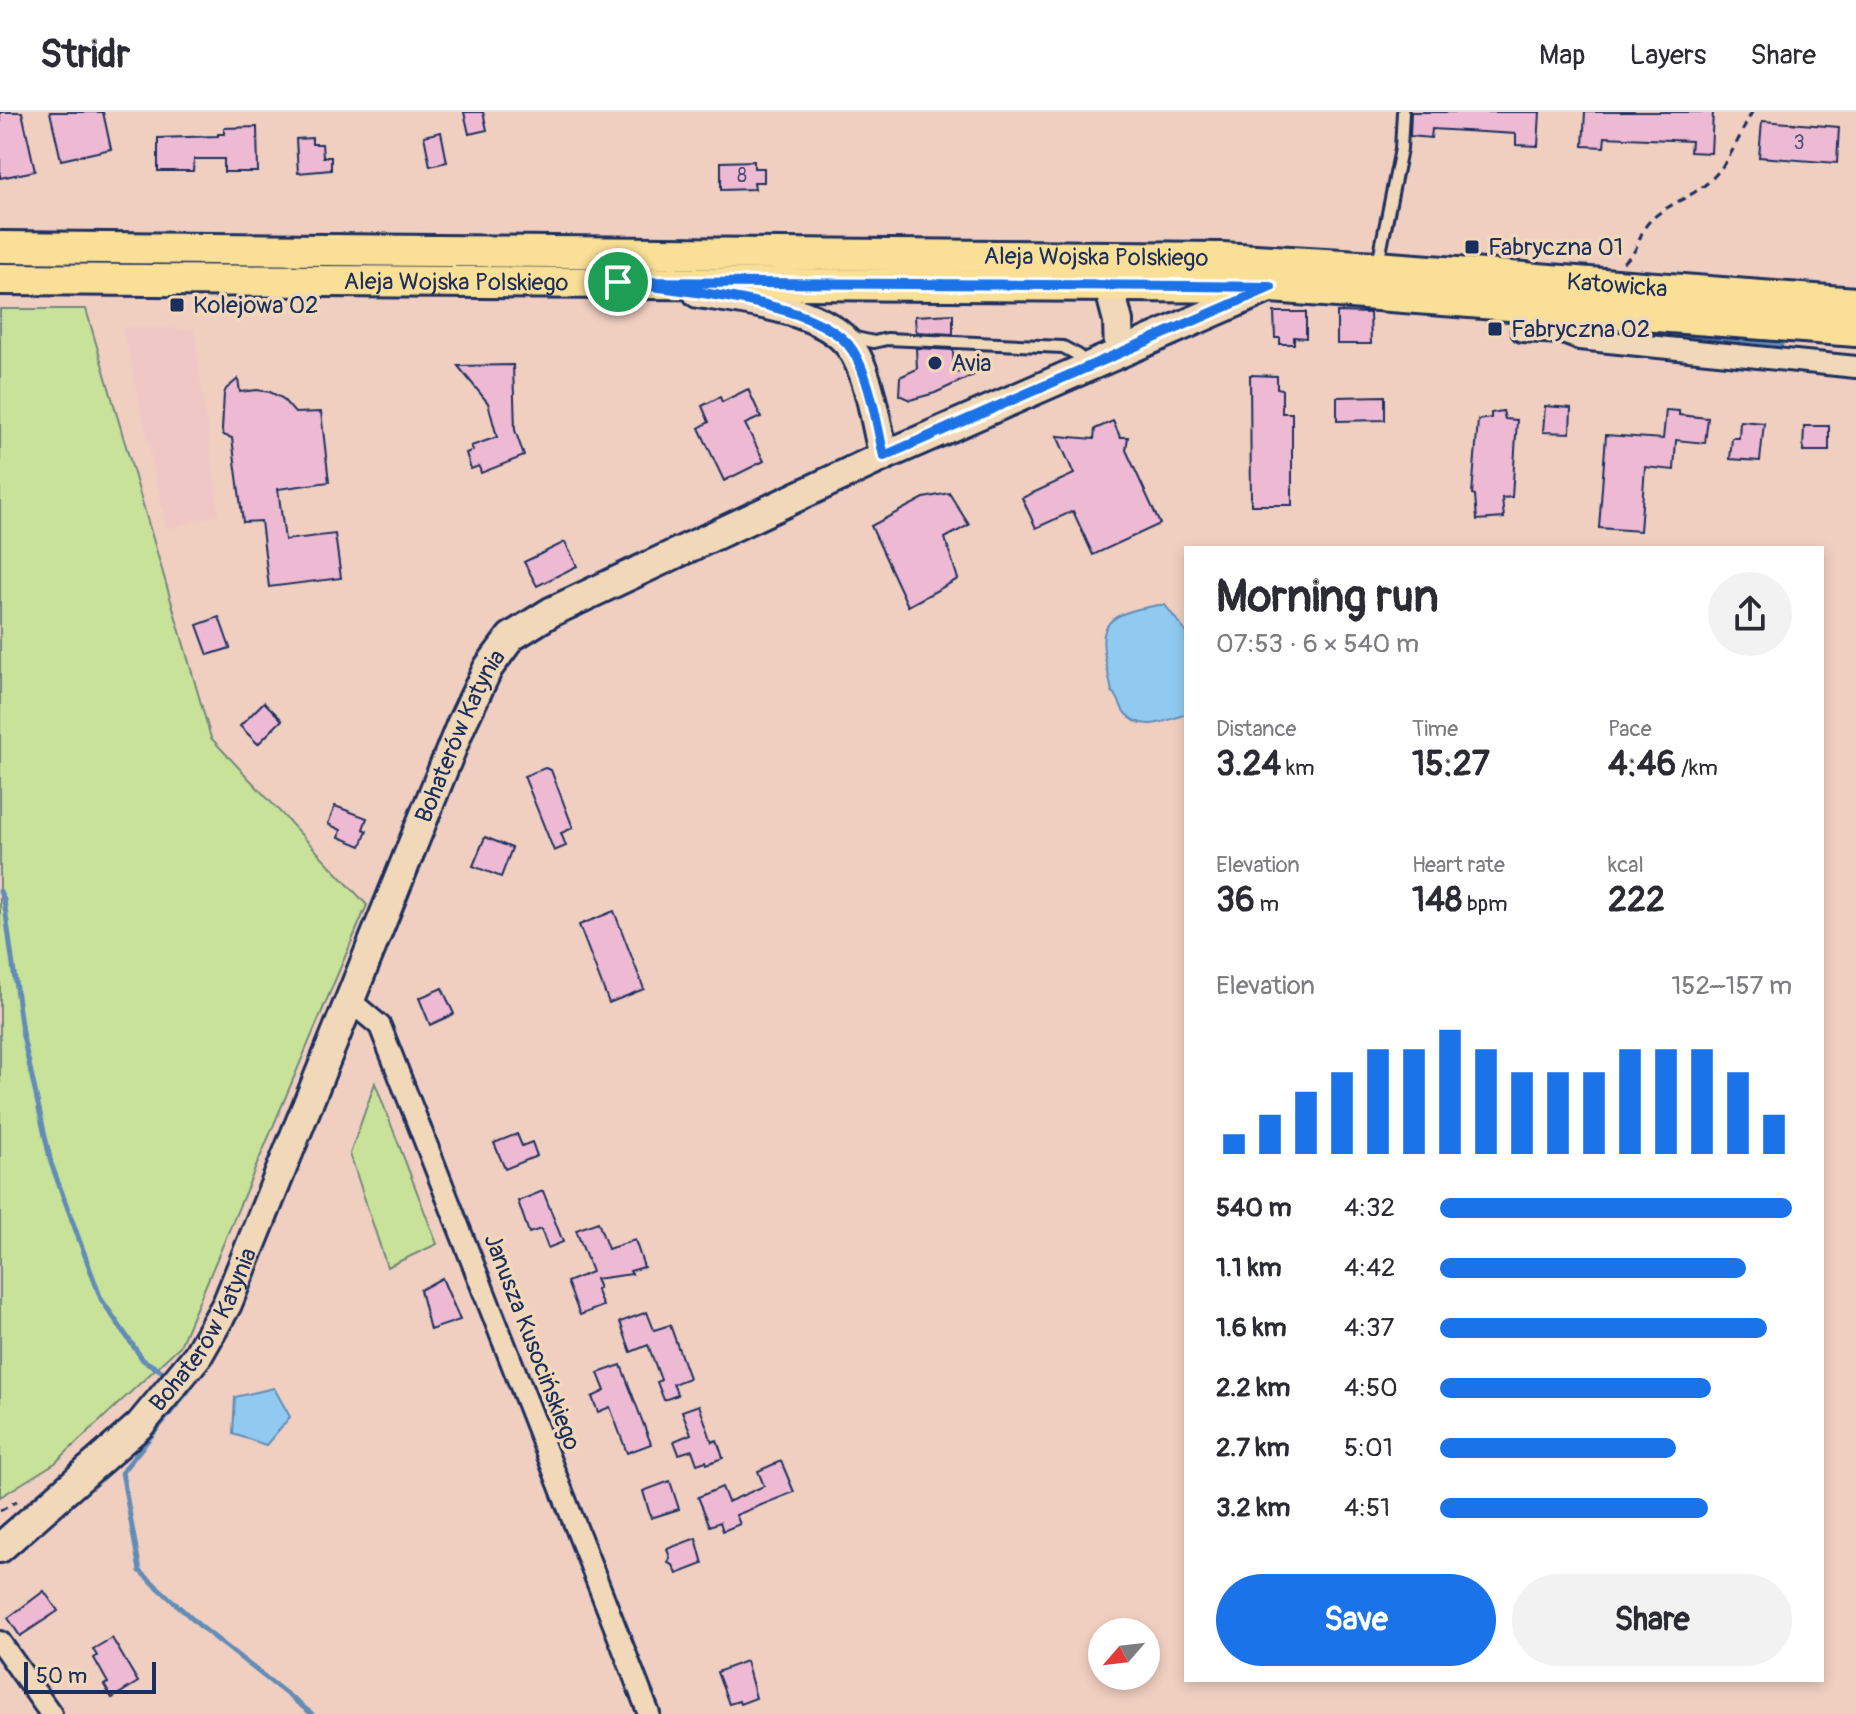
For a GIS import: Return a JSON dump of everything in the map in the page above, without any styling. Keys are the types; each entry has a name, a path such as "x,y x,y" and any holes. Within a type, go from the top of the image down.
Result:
{"main road":[{"name":"Aleja Wojska Polskiego","path":"0,247 1222,258 1377,267"},
{"name":"Katowicka","path":"1377,267 1856,303"},
{"name":"Aleja Wojska Polskiego","path":"0,279 1271,287 1528,318"},
{"name":"Katowicka","path":"1528,318 1856,331"}],"street":[{"path":"618,282 750,301 806,317 838,333 853,351 862,369 884,456"},
{"path":"1109,286 1118,321 1119,353"},
{"name":"Bohaterów Katynia","path":"0,1548 140,1425 198,1355 227,1304 461,725 488,668 511,637 551,612 884,456 1271,287"},
{"path":"1528,318 1579,339 1856,367"},
{"name":"Janusza Kusocińskiego","path":"349,1000 380,1026 649,1714"},
{"path":"0,1642 51,1714"}],"lane":[{"path":"1377,267 1401,149 1403,112"},
{"path":"838,333 874,342 887,339 1063,347 1078,355 1086,367"}],"path":[{"path":"1634,255 1645,227 1657,214 1705,185 1723,166 1752,112"},
{"path":"0,1511 24,1496"}],"shaded area":[{"path":"123,327 194,329 219,515 167,529"}],"green space":[{"path":"0,309 86,309 211,738 367,905 180,1346 55,1463 0,1497"},
{"path":"375,1083 437,1244 387,1267 350,1154"}],"water":[{"path":"1165,605 1184,629 1184,715 1154,724 1139,723 1125,713 1112,692 1105,655 1103,642 1110,622 1136,610"},
{"path":"274,1388 290,1417 266,1445 233,1434 235,1397"}],"building":[{"path":"0,112 22,112 35,171 0,178"},
{"path":"50,112 103,112 111,149 61,160"},
{"path":"464,112 483,112 487,130 469,134"},
{"path":"1411,112 1540,112 1538,146 1516,145 1516,134 1432,129 1431,138 1410,136"},
{"path":"1585,112 1713,112 1711,153 1690,152 1691,141 1605,137 1604,147 1583,146"},
{"path":"1762,121 1839,127 1837,163 1759,157"},
{"path":"257,127 258,172 224,172 224,159 194,159 193,171 158,171 158,138 218,136 224,134 224,128"},
{"path":"441,132 447,162 430,166 424,136"},
{"path":"312,138 312,144 322,144 323,157 331,157 331,170 298,173 296,139"},
{"path":"754,161 754,168 764,168 764,182 754,182 755,189 721,190 721,162"},
{"path":"1274,312 1306,312 1306,338 1294,337 1294,344 1280,344 1280,338 1275,338"},
{"path":"1337,312 1370,313 1371,344 1337,344"},
{"path":"953,314 953,334 916,332 915,316"},
{"path":"916,348 953,350 954,373 980,372 935,393 910,400 899,395 900,377 917,369"},
{"path":"513,365 515,430 524,456 481,473 479,466 471,469 466,453 473,450 471,446 497,437 488,403 458,366"},
{"path":"1250,375 1277,376 1277,388 1282,389 1282,413 1292,413 1292,505 1251,505"},
{"path":"238,379 240,392 270,392 282,398 295,413 321,412 329,482 278,489 285,540 335,534 341,578 269,587 261,521 243,522 232,438 223,435 222,430 224,394"},
{"path":"748,389 761,417 745,424 764,461 724,481 699,428 709,422 702,406 720,397 722,402"},
{"path":"1385,396 1385,420 1337,421 1337,397"},
{"path":"1545,406 1571,408 1570,433 1543,432"},
{"path":"1666,410 1679,411 1679,415 1708,418 1705,443 1676,440 1674,470 1645,467 1640,531 1599,528 1606,435 1663,439"},
{"path":"1503,411 1505,419 1517,420 1512,497 1502,498 1504,518 1477,520 1475,495 1472,494 1478,420 1491,418 1491,413"},
{"path":"1113,421 1120,437 1128,437 1126,450 1160,524 1093,555 1073,511 1036,528 1022,498 1074,474 1057,436 1094,439 1095,429"},
{"path":"1740,421 1764,423 1760,461 1730,459 1732,438 1739,438"},
{"path":"1804,426 1829,426 1829,451 1803,451"},
{"path":"949,493 969,525 945,538 958,579 908,606 871,526 924,498"},
{"path":"565,542 577,566 537,586 524,562"},
{"path":"219,617 230,648 208,655 197,625"},
{"path":"264,702 282,720 258,744 240,726"},
{"path":"545,768 551,770 573,828 561,833 566,846 554,851 524,776"},
{"path":"335,806 367,818 363,829 367,831 361,846 339,837 341,830 328,824"},
{"path":"485,837 512,848 501,877 473,866"},
{"path":"614,911 644,989 609,1003 579,925"},
{"path":"442,988 454,1014 430,1025 419,998"},
{"path":"517,1134 522,1146 532,1142 537,1156 505,1169 494,1143"},
{"path":"543,1191 563,1242 548,1248 541,1229 529,1233 518,1201"},
{"path":"598,1222 608,1249 635,1240 644,1267 630,1271 632,1274 595,1279 603,1306 580,1315 567,1282 592,1272 576,1230"},
{"path":"442,1278 460,1320 430,1330 420,1290"},
{"path":"647,1312 654,1330 670,1325 689,1378 673,1384 678,1395 664,1400 657,1382 661,1380 648,1345 631,1352 620,1322"},
{"path":"621,1365 651,1444 627,1453 610,1407 598,1412 592,1397 605,1391 598,1373"},
{"path":"699,1405 712,1442 717,1440 723,1458 707,1464 706,1461 697,1464 692,1450 679,1454 674,1441 691,1434 682,1411"},
{"path":"781,1461 794,1492 736,1515 740,1524 723,1531 720,1522 710,1526 698,1497 722,1487 728,1502 764,1486 758,1471"},
{"path":"670,1481 679,1509 651,1518 643,1491"},
{"path":"696,1538 703,1564 677,1574 673,1565 668,1563 667,1549"},
{"path":"44,1591 58,1611 20,1636 8,1618"},
{"path":"112,1638 138,1682 112,1698 104,1685 108,1683 94,1658 97,1656 93,1649"},
{"path":"746,1661 756,1698 729,1704 717,1672"}],"waterway":[{"path":"1589,330 1781,345"},
{"path":"0,891 4,900 22,1032 51,1163 101,1299 143,1360 168,1375"},
{"path":"183,1385 189,1390 122,1472 140,1571 200,1626 312,1714"}],"place":[{"name":"Fabryczna 01","path":"1472,247"},
{"name":"Kolejowa 02","path":"177,305"},
{"name":"Fabryczna 02","path":"1495,329"},
{"name":"Avia","path":"935,363"}],"route":[{"path":"618,282 1271,287 884,456 862,369 845,339 838,333 806,317 750,301 618,282"}]}
